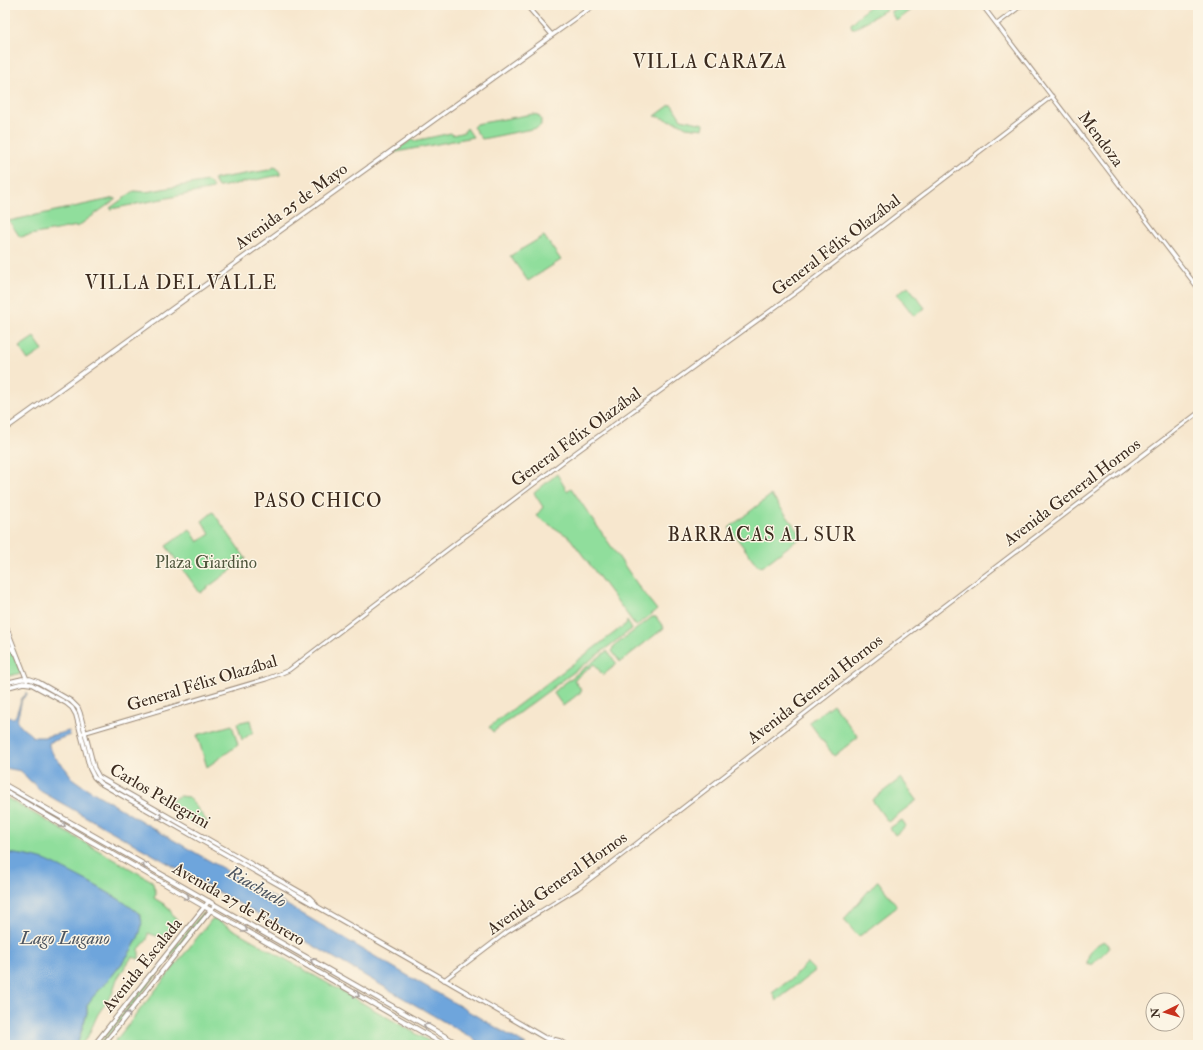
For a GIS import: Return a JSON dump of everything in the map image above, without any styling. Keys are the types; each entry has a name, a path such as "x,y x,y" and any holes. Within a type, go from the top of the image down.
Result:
{"main road":[{"name":"Avenida 25 de Mayo","path":"5,429 258,245 594,5"},
{"path":"5,624 27,681"},
{"path":"5,641 18,657"},
{"name":"Carlos Pellegrini","path":"27,681 38,682 74,704 80,713 90,769 94,777 100,783 543,1037"},
{"path":"5,683 27,681"},
{"path":"5,688 27,681"},
{"name":"Avenida 27 de Febrero","path":"5,785 460,1045"},
{"name":"Avenida 27 de Febrero","path":"5,791 445,1045"},
{"name":"Avenida Escalada","path":"94,1045 209,901"},
{"name":"Avenida Escalada","path":"103,1045 215,905"},
{"path":"543,1037 557,1045"},
{"path":"543,1037 560,1041 566,1045"}],"street":[{"path":"526,5 552,35"},
{"name":"Mendoza","path":"982,5 1198,288"},
{"path":"997,24 1022,5"},
{"name":"General Félix Olazábal","path":"83,733 266,679 289,670 564,461 799,290 1052,96"},
{"name":"Avenida General Hornos","path":"444,980 507,932 578,888 616,860 882,653 1198,413"}],"green space":[{"path":"870,5 887,5 887,9 855,28 852,28 851,24"},
{"path":"908,5 918,5 898,20 895,19 891,11"},
{"path":"672,105 681,119 704,124 703,129 686,127 679,123 655,116"},
{"path":"533,114 538,115 541,119 541,125 537,128 482,139 473,127 476,124"},
{"path":"467,128 473,137 392,153 413,139 414,141 451,133 453,135 464,132"},
{"path":"274,167 277,168 280,175 220,187 218,187 214,181 215,179 269,170"},
{"path":"207,181 214,188 213,189 110,208 134,191 146,192"},
{"path":"116,199 77,227 20,237 9,221"},
{"path":"544,236 561,260 528,281 510,256"},
{"path":"908,286 925,308 914,316 897,294"},
{"path":"34,337 43,350 28,360 19,347"},
{"path":"557,474 567,491 571,488 642,591 657,610 636,626 569,537 536,516 543,507 534,493"},
{"path":"771,495 802,536 762,567 757,565 729,528"},
{"name":"Plaza Giardino","path":"213,512 246,559 200,593 166,546 190,529 198,542 210,534 202,521"},
{"path":"652,617 656,617 664,628 620,662 612,651 613,647"},
{"path":"627,621 632,629 493,732 489,727 626,624"},
{"path":"5,643 12,651 21,673 5,677"},
{"path":"607,651 617,664 603,675 594,664 574,680 582,691 563,706 553,692"},
{"path":"833,704 858,737 834,756 809,722"},
{"path":"250,720 253,732 242,740 237,723"},
{"path":"232,725 238,745 207,767 197,735"},
{"path":"901,778 917,800 888,822 872,800"},
{"path":"179,796 189,797 208,823 199,827 168,807 168,803"},
{"path":"5,797 152,881 156,893 154,898 167,906 177,921 174,930 159,937 148,933 147,940 139,949 139,959 132,957 117,979 112,994 98,1014 88,1036 81,1045 77,1045 87,1013 87,1005 121,965 134,945 139,936 141,927 140,914 117,898 91,883 45,861 28,856 5,853"},
{"path":"902,820 906,826 895,835 890,828"},
{"path":"877,881 897,907 858,936 845,921 845,918"},
{"path":"202,913 204,914 203,916 101,1045 98,1045"},
{"path":"212,919 215,919 436,1045 112,1045"},
{"path":"1104,941 1109,945 1109,948 1093,964 1087,964 1092,950"},
{"path":"807,963 815,971 776,1001 772,993 791,979"}],"water":[{"name":"Riachuelo","path":"26,692 27,695 22,699 17,721 21,727 33,737 44,737 69,731 70,735 49,743 49,746 54,756 73,779 168,837 526,1045 484,1045 295,935 42,792 21,771 5,768 5,717 14,718 22,698"},
{"name":"Lago Lugano","path":"5,853 34,857 52,863 113,895 127,904 141,917 141,926 138,937 132,949 116,971 87,1005 87,1013 77,1045 5,1045"}],"district":[{"name":"VILLA CARAZA","path":"710,62"},
{"name":"VILLA DEL VALLE","path":"181,283"},
{"name":"PASO CHICO","path":"318,501"},
{"name":"BARRACAS AL SUR","path":"762,535"}]}
